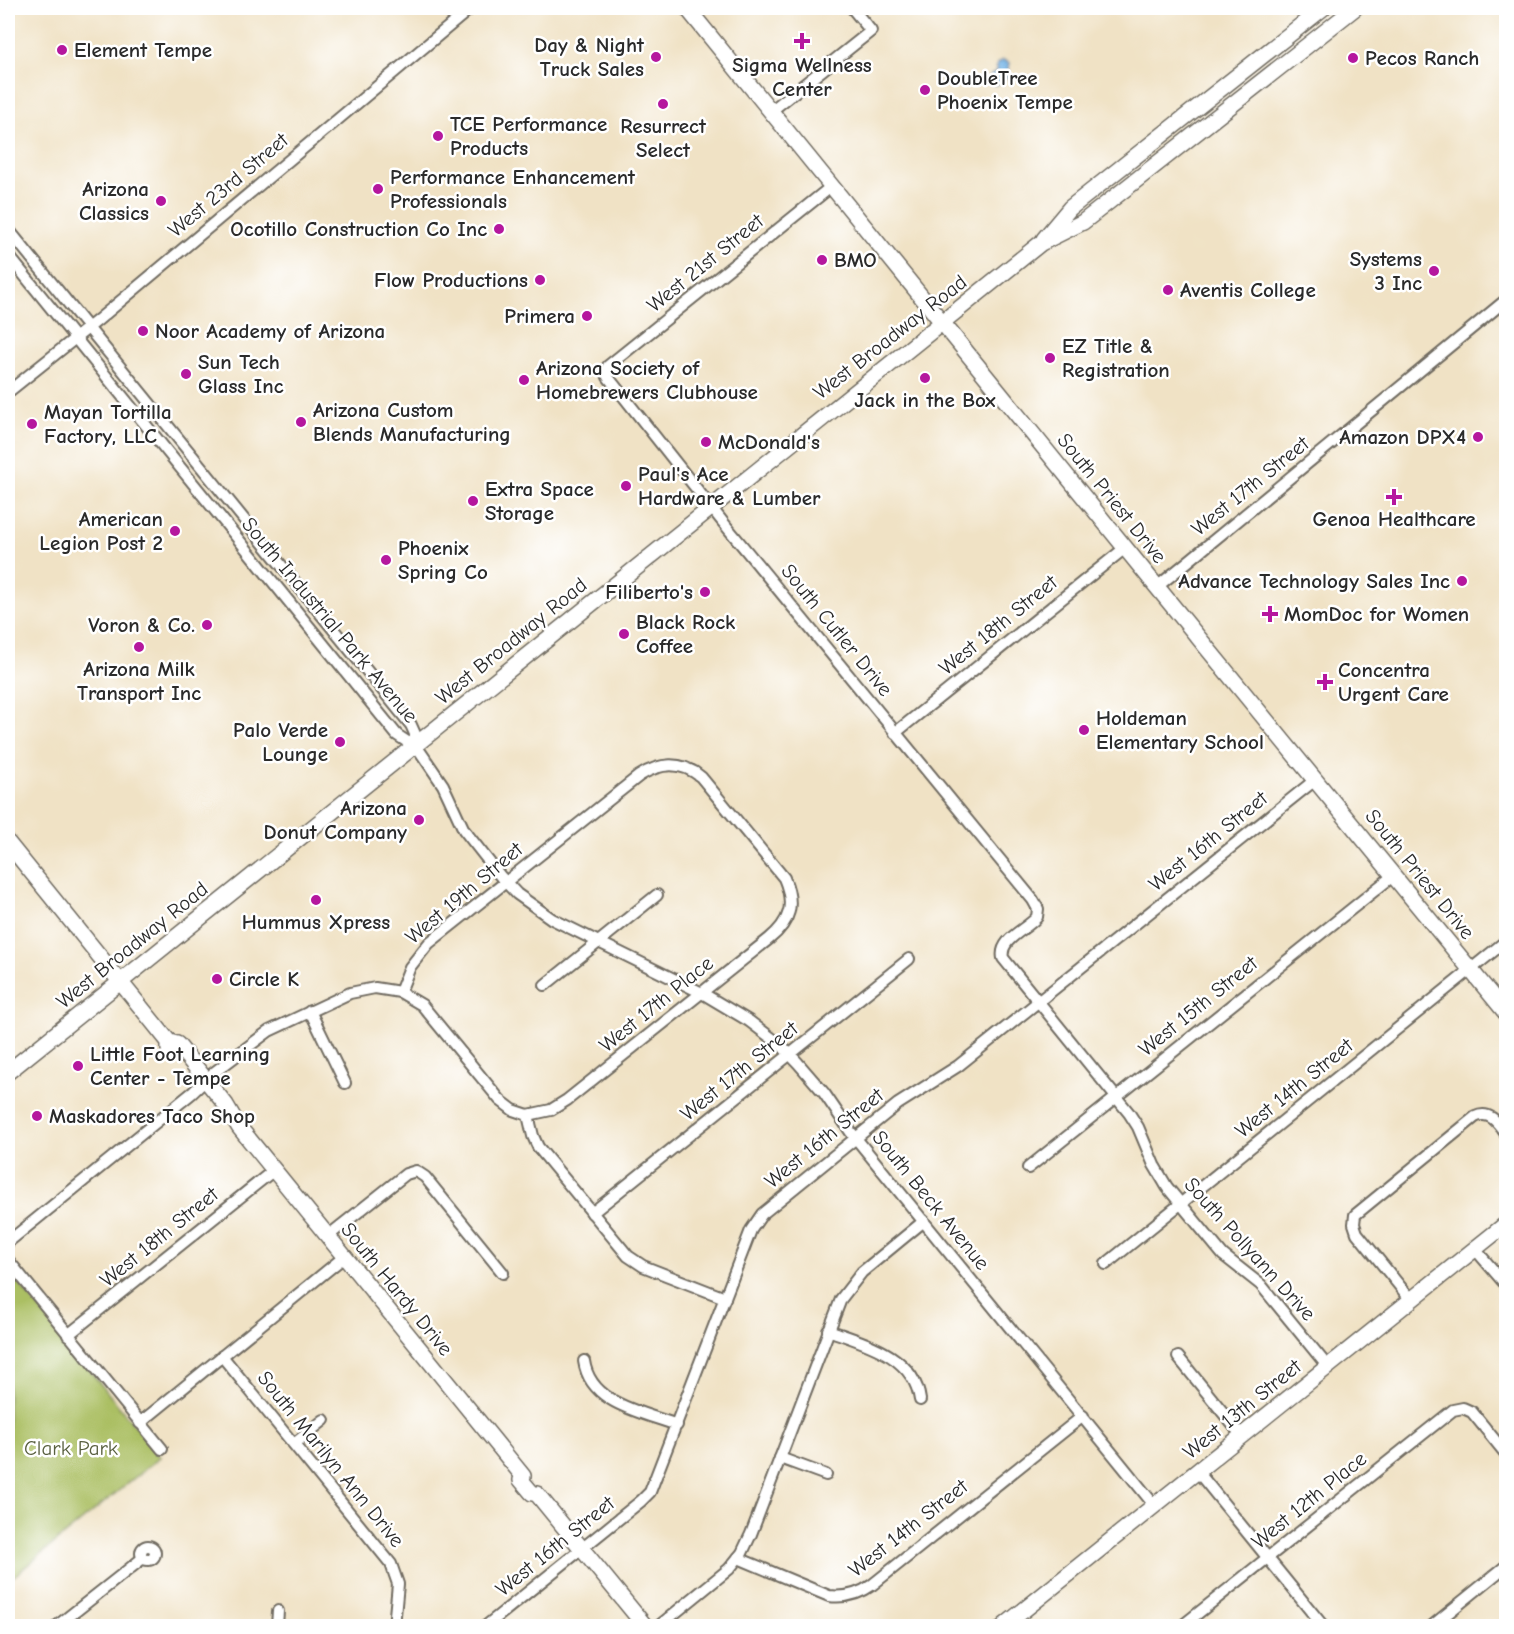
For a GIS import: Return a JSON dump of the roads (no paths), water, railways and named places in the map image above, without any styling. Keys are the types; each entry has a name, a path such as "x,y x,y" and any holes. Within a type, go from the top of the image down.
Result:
{"main road":[{"name":"South Priest Drive","path":"687,8 1157,588 1506,1013"},
{"name":"West Broadway Road","path":"8,1072 1041,243 1070,208 1323,8"},
{"name":"West Broadway Road","path":"1041,243 1083,222 1355,8"},
{"name":"South Hardy Drive","path":"8,843 169,1042 169,1050 202,1083 219,1112 239,1127 523,1476 527,1476 538,1489 537,1494 645,1626"},
{"name":"West 13th Street","path":"1004,1626 1506,1224"}],"street":[{"name":"West 23rd Street","path":"8,392 471,8"},
{"path":"771,111 871,31 852,8"},
{"name":"West 21st Street","path":"606,372 608,366 832,186"},
{"name":"South Industrial Park Avenue","path":"8,230 411,724 415,734 415,744 398,735 8,255"},
{"name":"West 17th Street","path":"1157,588 1506,300"},
{"name":"South Cutler Drive","path":"606,372 711,507 1033,900 1038,913 1034,921 1006,944 1002,951"},
{"name":"West 18th Street","path":"895,733 1125,548"},
{"name":"South Beck Avenue","path":"415,744 426,757 442,784 464,830 506,882 541,912 702,993 749,1021 790,1054 824,1093 855,1137 1155,1506"},
{"name":"West 19th Street","path":"400,992 410,967 423,948 639,776 657,766 675,760 696,772 705,782 779,871 796,905"},
{"name":"West 16th Street","path":"486,1626 650,1492 751,1230 758,1218 907,1097 958,1066 1315,780"},
{"name":"West 15th Street","path":"1028,1168 1394,875"},
{"path":"545,985 657,895"},
{"name":"West 17th Place","path":"528,1115 543,1113 559,1106 776,934 796,905"},
{"name":"West 14th Street","path":"1106,1264 1506,941"},
{"name":"South Pollyann Drive","path":"1002,951 1005,962 1138,1127 1162,1181 1180,1204 1223,1255 1261,1285 1328,1367"},
{"name":"West 17th Street","path":"592,1213 909,959"},
{"path":"8,1242 261,1036 310,1011 359,990 383,988 400,992 415,1000 427,1011 500,1100 513,1110 528,1115 538,1147 628,1256 637,1263 725,1298"},
{"path":"310,1011 345,1083"},
{"path":"1411,1300 1357,1233 1354,1220 1362,1208 1470,1120 1484,1114 1497,1121 1506,1134"},
{"name":"West 18th Street","path":"68,1335 274,1170"},
{"path":"328,1236 406,1174 416,1171 425,1177 503,1273"},
{"path":"658,1626 729,1569 738,1558 751,1534 841,1299 856,1278 924,1221"},
{"path":"1475,1249 1506,1285"},
{"path":"140,1423 344,1257"},
{"path":"8,1260 162,1449"},
{"path":"828,1330 880,1349 893,1357 915,1382 920,1400"},
{"name":"South Marilyn Ann Drive","path":"222,1356 395,1570 398,1584 394,1626"},
{"path":"1178,1357 1242,1436"},
{"path":"584,1361 591,1382 606,1397 677,1425"},
{"name":"West 12th Place","path":"1182,1626 1458,1408 1463,1408 1475,1416 1506,1454"},
{"name":"West 14th Street","path":"738,1558 829,1596 844,1597 858,1593 872,1585 1083,1416"},
{"path":"294,1444 324,1420"},
{"path":"780,1458 826,1475"},
{"path":"1198,1472 1323,1626"},
{"path":"57,1626 143,1558"},
{"path":"1432,1626 1506,1566"},
{"path":"277,1626 278,1611"}],"water":[{"path":"1003,60 1009,63 1007,77 997,85 989,84 990,76 996,72 997,64"}],"place":[{"name":"Sigma Wellness Center","path":"802,41"},
{"name":"Element Tempe","path":"62,50"},
{"name":"Day & Night Truck Sales","path":"656,57"},
{"name":"Pecos Ranch","path":"1353,58"},
{"name":"DoubleTree Phoenix Tempe","path":"925,90"},
{"name":"Resurrect Select","path":"663,104"},
{"name":"TCE Performance Products","path":"438,136"},
{"name":"Performance Enhancement Professionals","path":"378,189"},
{"name":"Arizona Classics","path":"161,201"},
{"name":"Ocotillo Construction Co Inc","path":"499,229"},
{"name":"BMO","path":"822,260"},
{"name":"Systems 3 Inc","path":"1434,271"},
{"name":"Flow Productions","path":"540,280"},
{"name":"Aventis College","path":"1168,290"},
{"name":"Primera","path":"587,316"},
{"name":"Noor Academy of Arizona","path":"143,331"},
{"name":"EZ Title & Registration","path":"1050,358"},
{"name":"Sun Tech Glass Inc","path":"186,374"},
{"name":"Jack in the Box","path":"925,378"},
{"name":"Arizona Society of Homebrewers Clubhouse","path":"524,380"},
{"name":"Arizona Custom Blends Manufacturing","path":"301,422"},
{"name":"Mayan Tortilla Factory, LLC","path":"32,424"},
{"name":"Amazon DPX4","path":"1478,437"},
{"name":"McDonald's","path":"706,442"},
{"name":"Paul's Ace Hardware & Lumber","path":"626,486"},
{"name":"Genoa Healthcare","path":"1394,497"},
{"name":"Extra Space Storage","path":"473,501"},
{"name":"American Legion Post 2","path":"175,531"},
{"name":"Phoenix Spring Co","path":"386,560"},
{"name":"Advance Technology Sales Inc","path":"1462,581"},
{"name":"Filiberto's","path":"705,592"},
{"name":"MomDoc for Women","path":"1270,614"},
{"name":"Voron & Co.","path":"207,625"},
{"name":"Black Rock Coffee","path":"624,634"},
{"name":"Arizona Milk Transport Inc","path":"139,647"},
{"name":"Concentra Urgent Care","path":"1325,682"},
{"name":"Holdeman Elementary School","path":"1084,730"},
{"name":"Palo Verde Lounge","path":"340,742"},
{"name":"Arizona Donut Company","path":"419,820"},
{"name":"Hummus Xpress","path":"316,900"},
{"name":"Circle K","path":"217,979"},
{"name":"Little Foot Learning Center - Tempe","path":"78,1066"},
{"name":"Maskadores Taco Shop","path":"37,1116"}],"park label":[{"name":"Clark Park","path":"71,1448"}]}
